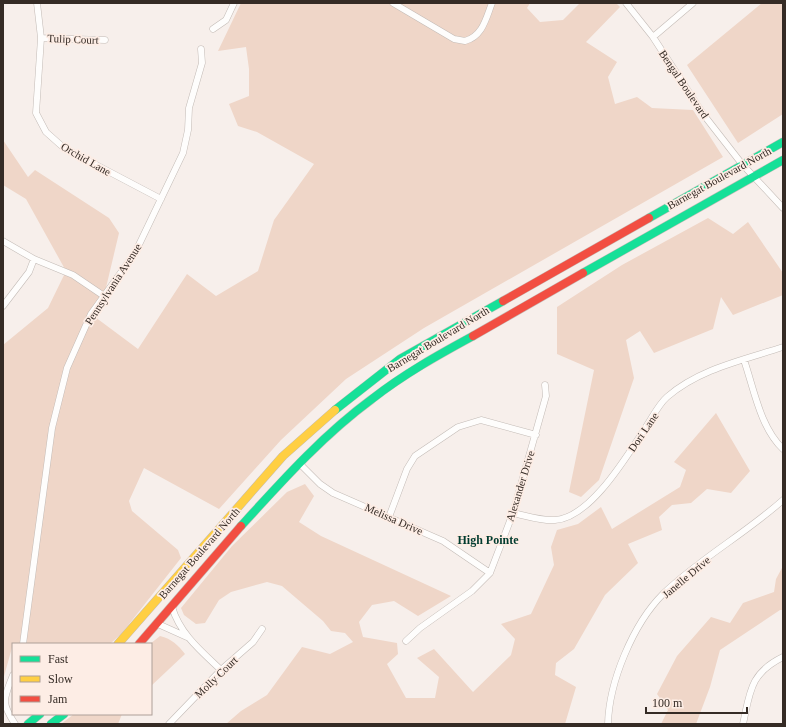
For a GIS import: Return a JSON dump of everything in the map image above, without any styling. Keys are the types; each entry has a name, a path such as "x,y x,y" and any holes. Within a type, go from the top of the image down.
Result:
{"street":[{"name":"Orchid Lane","path":"36,3 41,38 36,113 46,132 64,148 161,199"},
{"path":"214,29 226,20 234,3"},
{"path":"396,4 454,38 465,41 469,40 481,31 492,3"},
{"name":"Bengal Boulevard","path":"626,3 653,37 703,114 742,164 783,208"},
{"path":"653,37 693,3"},
{"name":"Tulip Court","path":"41,38 105,40"},
{"name":"Pennsylvania Avenue","path":"22,643 52,428 67,368 91,314 135,253 183,153 188,130 188,108 202,63 201,49"},
{"name":"Barnegat Boulevard North","path":"119,643 283,456 340,405 400,359 783,142"},
{"name":"Barnegat Boulevard North","path":"140,643 247,520 299,463 350,416 411,371 783,160"},
{"path":"3,241 34,259 73,275 104,296"},
{"path":"3,306 28,272 34,259"},
{"name":"Dori Lane","path":"514,513 540,520 557,520 575,513 586,506 598,494 622,463 666,398 703,373 783,347"},
{"path":"744,360 765,421 771,434 783,449"},
{"name":"Alexander Drive","path":"406,641 420,628 472,591 490,573 514,513 546,396 545,386"},
{"path":"389,517 407,469 415,456 458,427 481,420 536,435"},
{"name":"Melissa Drive","path":"299,463 320,484 333,493 443,541 490,573"},
{"name":"Janelle Drive","path":"608,724 613,688 625,652 633,637 662,596 690,570 757,522 783,500"},
{"path":"172,607 174,615 187,638 221,670"},
{"path":"158,624 187,638"},
{"name":"Molly Court","path":"168,724 221,670 253,642 262,629"},
{"path":"744,724 754,680 768,667 783,657"},
{"path":"12,678 4,699 6,710 15,724"},
{"path":"28,724 39,715"},
{"path":"52,724 63,715"}],"shaded area":[{"path":"241,3 530,3 527,8 540,22 563,20 580,3 616,3 620,7 586,42 617,62 608,77 615,104 637,97 652,108 693,110 723,157 424,328 346,379 281,440 219,509 144,468 129,501 132,511 178,550 181,558 122,633 111,643 12,643 3,680 3,345 48,308 66,271 26,199 3,185 3,140 28,177 35,170 109,218 119,233 104,296 91,314 138,349 187,274 216,296 258,271 274,220 314,164 257,132 238,126 229,104 249,96 249,69 246,47 218,51"},
{"path":"762,3 783,3 783,114 738,143 687,65"},
{"path":"708,218 733,234 748,222 783,273 783,295 733,315 721,297 713,329 654,353 640,331 626,340 634,378 599,480 581,497 569,492 594,370 557,354 557,307 622,265"},
{"path":"716,413 750,471 731,493 707,489 691,503 672,505 659,517 662,530 628,544 638,563 605,595 574,649 556,663 555,675 576,687 565,724 226,724 241,711 267,695 302,647 330,654 353,642 345,633 331,631 323,621 282,586 267,582 231,592 219,600 205,623 196,624 184,615 181,608 232,546 287,492 305,484 314,496 299,522 321,536 451,596 418,616 394,601 372,605 359,622 363,637 397,643 398,654 387,664 406,698 435,698 439,677 417,658 434,649 473,692 511,655 515,639 501,624 531,614 554,565 551,547 557,530 578,524 601,507 612,529 680,487 686,470 674,462"},
{"path":"783,566 783,610 780,610 720,650 710,687 696,724 661,724 668,710 657,694 677,656 711,617 730,623 743,603 774,592 776,579"},
{"path":"160,636 174,643 185,654 152,685 152,643"},
{"path":"73,715 122,715 118,724 61,724"}],"traffic: fast":[{"path":"649,218 783,142"},
{"path":"583,273 783,160"},
{"path":"335,410 400,359 503,301"},
{"path":"241,526 304,459 354,413 409,373 473,336"},
{"path":"28,724 39,715"},
{"path":"51,724 63,715"}],"traffic: slow":[{"path":"119,643 283,456 335,410"}],"traffic: jam":[{"path":"503,301 649,218"},
{"path":"473,336 583,273"},
{"path":"140,643 241,526"}],"district":[{"name":"High Pointe","path":"488,540"}]}
